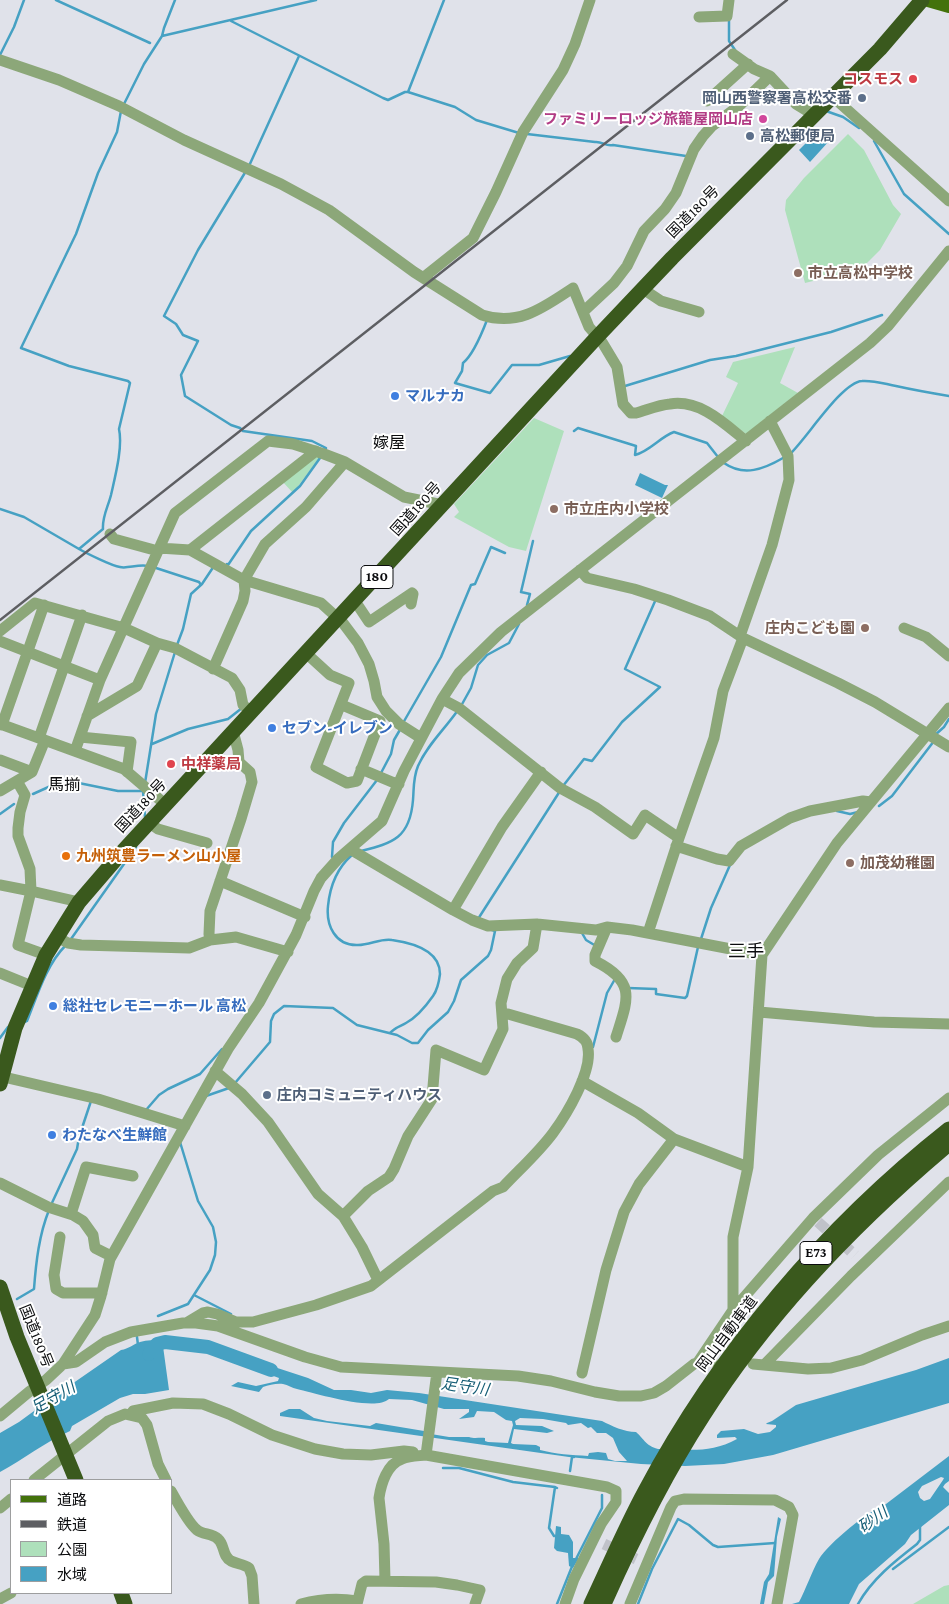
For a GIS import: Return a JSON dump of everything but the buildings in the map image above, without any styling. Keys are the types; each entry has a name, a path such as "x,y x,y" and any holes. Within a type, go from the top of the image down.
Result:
{"highway":[{"name":"国道180号","path":"0,1079 15,1028 32,986 46,955 64,941 79,902 233,732 246,708 306,654 597,337 880,49 922,0"},
{"name":"岡山自動車道","path":"591,1604 702,1396 760,1317 811,1258 877,1191 949,1129"},
{"name":"岡山自動車道","path":"604,1604 651,1492 718,1394 769,1324 826,1259 886,1199 949,1144"},
{"name":"国道180号","path":"0,1287 14,1328 76,1479"}],"main road":[{"path":"928,0 949,6"}],"street":[{"path":"424,277 473,238 523,134 563,70 575,44 590,0"},
{"path":"699,17 727,16 729,0"},
{"path":"733,54 772,78 796,104 817,112"},
{"path":"0,60 59,80 123,108 184,140 248,168 329,210 414,272 482,315 494,318 529,315 574,288 589,327 617,367 624,404 631,413 670,404 694,406 720,420 746,441"},
{"path":"707,101 748,64"},
{"path":"584,311 614,283 627,266 644,232 665,209 676,193 691,157 712,126 772,78"},
{"path":"833,97 949,201"},
{"path":"0,1416 40,1391 63,1364 90,1324 102,1293 111,1256 228,1049 259,1003 314,891 338,859 354,851 382,821 421,738 442,699 459,673 501,632 870,343 888,326 949,251"},
{"path":"643,289 662,301 700,312"},
{"path":"648,933 677,842 714,738 724,691 772,545 786,495 790,472 788,455 770,421"},
{"path":"75,751 100,680 175,513 268,441 293,444 321,453 345,462 404,497 443,505"},
{"path":"190,550 321,453"},
{"path":"213,669 243,601 245,591 244,580 265,544 306,507 345,462"},
{"path":"110,534 114,539 159,550 190,550 244,580 321,603 350,630 365,657 374,681 377,698 402,726 421,738"},
{"path":"580,570 587,578 658,597 710,616 741,635 875,702 932,738 949,746"},
{"path":"355,601 369,622 412,593 414,594 411,604"},
{"path":"0,631 35,603 124,628 176,649 232,678 240,690 246,708"},
{"path":"44,605 1,724 127,772 166,805"},
{"path":"0,791 32,772 64,666 82,616"},
{"path":"904,628 926,637 949,656"},
{"path":"0,642 100,680"},
{"path":"87,716 138,686 158,643"},
{"path":"306,654 330,675 349,683 342,705 316,767 347,783 357,781 380,721 342,705"},
{"path":"442,699 459,709 561,788 595,807 633,834 645,815 677,842 717,859 729,861 741,846 790,818 810,811 863,801 871,802"},
{"path":"733,1310 733,1237 748,1167 762,954 838,843 871,802 932,738 949,708"},
{"path":"210,940 210,911 252,782 250,772 239,762 233,732"},
{"path":"80,737 131,742 127,772"},
{"path":"0,760 32,772"},
{"path":"361,769 399,784"},
{"path":"453,910 502,827 541,772"},
{"path":"17,781 25,795 20,812 18,836 30,869 31,891 18,945 46,955"},
{"path":"149,823 158,829 207,843"},
{"path":"354,851 453,910 477,922 494,926 537,925 596,930 608,927 762,954"},
{"path":"220,881 303,916"},
{"path":"0,885 79,902"},
{"path":"343,1216 368,1191 389,1177 394,1169 408,1136 432,1099 436,1050 484,1070 501,1037 503,1029 501,1003 506,979 517,963 533,948 537,925"},
{"path":"608,927 595,955 595,960 617,977 625,987 628,996 616,1037"},
{"path":"64,941 89,945 189,948 210,940 236,937 286,951"},
{"path":"0,973 32,986"},
{"path":"759,1012 874,1022 949,1024"},
{"path":"186,1323 208,1312 236,1322 253,1322 316,1305 371,1286 447,1225 493,1191 503,1187 552,1134 570,1105 584,1082 588,1062 588,1049 586,1042 580,1036 508,1014 502,1014"},
{"path":"216,1071 242,1094 268,1122 318,1194 343,1216 362,1247 378,1280"},
{"path":"0,1079 76,1094 185,1126"},
{"path":"584,1082 638,1113 674,1139 748,1167"},
{"path":"698,1362 733,1310 878,1154 949,1098"},
{"path":"582,1373 606,1270 624,1212 639,1184 674,1139"},
{"path":"71,1214 86,1167 133,1176"},
{"path":"949,1182 759,1365 808,1369 831,1368 862,1360 949,1326"},
{"path":"0,1183 83,1221 90,1228 97,1250 111,1256"},
{"path":"60,1237 54,1275 56,1289 63,1293 102,1293"},
{"path":"855,1255 864,1264"},
{"path":"63,1364 76,1362 105,1342 122,1334 186,1323 207,1324 227,1328 331,1365 437,1375 486,1374 531,1378 607,1394 641,1396 654,1394 689,1366 698,1362 712,1360"},
{"path":"423,1454 437,1375"},
{"path":"130,1415 133,1411 173,1403 203,1404 229,1414 272,1435 315,1449 343,1454 371,1455 404,1451 412,1452 608,1487 616,1491 616,1502 599,1542 574,1579 565,1604"},
{"path":"35,1479 65,1452 108,1421 125,1414 142,1418 147,1425 158,1464 166,1479"},
{"path":"384,1580 385,1552 379,1498 380,1491 386,1474 395,1462 423,1454"},
{"path":"172,1493 179,1507 197,1530 218,1538 222,1543 226,1557 232,1562 246,1565 250,1568 254,1604"},
{"path":"630,1604 642,1562 671,1507 675,1501 684,1499 774,1500 789,1507 793,1514 777,1604"},
{"path":"0,1508 10,1500"},
{"path":"301,1604 340,1599 357,1602 362,1584 366,1581 384,1580 457,1584 480,1590 474,1604"}],"green space":[{"path":"848,134 864,150 893,205 901,214 880,250 861,269 805,283 785,210 786,200 804,178"},
{"path":"795,347 780,383 798,393 746,434 722,416 738,383 726,377 733,362"},
{"path":"534,418 564,431 526,551 509,547 454,517 459,512 454,504"},
{"path":"313,457 320,457 293,493 282,481"},
{"path":"949,1585 949,1604 913,1604 944,1586"}],"water":[{"path":"820,129 830,140 810,162 799,150"},
{"path":"640,473 668,485 662,498 635,485"},
{"path":"162,1339 169,1390 133,1394 120,1398 72,1426 70,1431 0,1472 0,1433 19,1422 34,1411 35,1408 121,1350 140,1342"},
{"path":"949,1358 949,1403 773,1455 724,1464 685,1466 641,1464 569,1457 280,1416 280,1413 289,1409 300,1409 314,1418 327,1421 370,1426 376,1423 449,1437 485,1438 485,1441 488,1442 508,1443 513,1425 512,1421 506,1420 494,1412 477,1411 474,1417 459,1419 469,1412 469,1409 444,1409 412,1400 389,1399 382,1402 358,1403 295,1389 283,1384 263,1387 259,1392 231,1386 238,1382 256,1386 278,1381 279,1378 257,1370 253,1365 256,1361 308,1378 334,1390 371,1393 387,1390 419,1393 602,1421 623,1430 636,1432 648,1444 658,1449 699,1450 717,1447 737,1439 735,1437 717,1438 721,1431 744,1429 758,1434 770,1432 776,1425 766,1424 796,1405 916,1370","holes":["520,1418 543,1419 568,1425 581,1423 588,1428 591,1427 597,1433 606,1433 613,1438 619,1452 627,1461 608,1459 606,1453 589,1453 588,1456 564,1454 540,1450 540,1447 536,1445 511,1443 514,1429 547,1433 554,1431 542,1426 516,1425 515,1421"]},
{"name":"砂川","path":"949,1456 949,1481 943,1487 949,1493 949,1505 911,1535 905,1544 859,1584 849,1604 792,1604 799,1602 824,1552 860,1520 886,1504","holes":["941,1477 944,1478 930,1499 924,1501 920,1498 918,1492 922,1486"]},
{"path":"778,1517 781,1519 777,1537 774,1576 768,1582 764,1604 760,1604 764,1582 769,1574"},
{"path":"556,1526 561,1527 561,1534 569,1535 573,1542 573,1558 579,1558 573,1568 569,1566 568,1553 557,1551 554,1548"}],"waterway":[{"path":"0,55 14,27 24,0"},
{"path":"56,0 150,43"},
{"path":"162,36 175,0"},
{"path":"124,104 144,64 162,36 316,0"},
{"path":"408,92 444,0"},
{"path":"729,20 729,41 735,50"},
{"path":"231,21 388,100 408,92 455,107 476,120 519,133"},
{"path":"249,166 299,56"},
{"path":"121,111 117,132 98,173 76,234 21,348 69,366 130,383 119,429 118,462 111,495 104,516 103,529 79,549 116,566 148,566"},
{"path":"826,111 843,117 859,128"},
{"path":"527,134 597,142 686,156"},
{"path":"874,141 904,194 949,234"},
{"path":"246,171 198,250 164,316 176,324 183,335 198,341 181,375 185,396 243,431 312,441 326,448 324,451"},
{"path":"625,386 710,360 736,356 831,332 882,315"},
{"path":"487,320 474,349 463,363 462,371 455,383 490,393 512,365 539,365 570,356"},
{"path":"790,454 835,400 854,384 862,381 949,396"},
{"path":"574,431 578,428 636,446 635,455 674,432 707,443 718,457"},
{"path":"227,564 251,531 300,486 320,458"},
{"path":"724,463 739,470 754,470 783,458"},
{"path":"0,509 24,517 79,549"},
{"path":"527,605 530,594 521,592 533,541"},
{"path":"403,723 441,657 471,585 475,584 491,547 505,553"},
{"path":"177,645 183,629 191,594 202,584 214,566"},
{"path":"153,567 199,582 201,585"},
{"path":"563,786 584,759 592,761 622,722 660,687 625,669 656,599"},
{"path":"461,706 471,688 478,665 487,655 509,643 519,624"},
{"path":"145,783 156,714 175,652"},
{"path":"152,744 188,729 228,719 242,708"},
{"path":"361,851 391,841 404,831 411,813 416,770 431,744 458,710"},
{"path":"935,735 944,727 949,719"},
{"path":"381,773 391,754 394,740 401,728"},
{"path":"879,806 892,796 934,741"},
{"path":"33,794 64,780 118,791 143,791"},
{"path":"332,857 333,842 344,823 377,780"},
{"path":"143,791 145,817"},
{"path":"478,919 560,791"},
{"path":"0,814 14,804"},
{"path":"837,811 850,814 858,812"},
{"path":"71,939 136,847"},
{"path":"352,855 338,872 330,891 328,913 334,933 343,942 350,944 362,945 388,940 408,943 430,953 439,966 438,985 430,1000 414,1018 390,1033"},
{"path":"701,939 711,908 730,865"},
{"path":"235,1083 270,1042 271,1021 274,1014 284,1006 333,1008 357,1025 397,1035 412,1043 418,1043 428,1030 448,1012 461,980 488,956 495,931 492,930"},
{"path":"582,933 586,940 596,946"},
{"path":"25,1022 48,971 66,945"},
{"path":"628,988 656,989 656,994 685,998 698,947"},
{"path":"593,1047 607,993 615,979"},
{"path":"0,1038 8,1027"},
{"path":"146,1110 159,1095 200,1074 222,1049"},
{"path":"206,1096 229,1088"},
{"path":"51,1205 77,1149 91,1101"},
{"path":"158,1316 188,1304 210,1270 215,1255 216,1242 213,1227 198,1201 180,1142"},
{"path":"17,1299 34,1289 38,1249 49,1210"},
{"path":"194,1295 231,1314"},
{"path":"137,1337 138,1345"},
{"name":"足守川","path":"149,1354 157,1344 165,1342 208,1347 271,1370"},
{"path":"570,1471 572,1457 574,1457"},
{"path":"443,1468 459,1468 513,1482 555,1487"},
{"path":"556,1536 554,1536 549,1528 555,1487 557,1488"},
{"path":"576,1559 602,1508 602,1495"},
{"path":"638,1604 652,1569 678,1519 718,1547 775,1543"},
{"path":"858,1604 870,1586 892,1564 917,1544 920,1540 920,1526"},
{"path":"893,1569 949,1527"},
{"path":"557,1604 573,1564"}],"tunnel":[{"path":"818,1222 855,1255"},
{"path":"604,1544 636,1559"}],"railway":[{"path":"0,620 787,0"}],"place":[{"name":"コスモス","path":"913,79"},
{"name":"岡山西警察署高松交番","path":"862,98"},
{"name":"ファミリーロッジ旅籠屋岡山店","path":"763,119"},
{"name":"高松郵便局","path":"750,136"},
{"name":"市立高松中学校","path":"798,273"},
{"name":"マルナカ","path":"395,396"},
{"name":"市立庄内小学校","path":"554,509"},
{"name":"庄内こども園","path":"865,628"},
{"name":"セブン-イレブン","path":"272,728"},
{"name":"中祥薬局","path":"171,764"},
{"name":"九州筑豊ラーメン山小屋","path":"66,856"},
{"name":"加茂幼稚園","path":"850,863"},
{"name":"総社セレモニーホール 高松","path":"53,1006"},
{"name":"庄内コミュニティハウス","path":"267,1095"},
{"name":"わたなべ生鮮館","path":"52,1135"}],"district":[{"name":"嫁屋","path":"389,443"},
{"name":"馬揃","path":"64,785"},
{"name":"三手","path":"746,951"}]}
